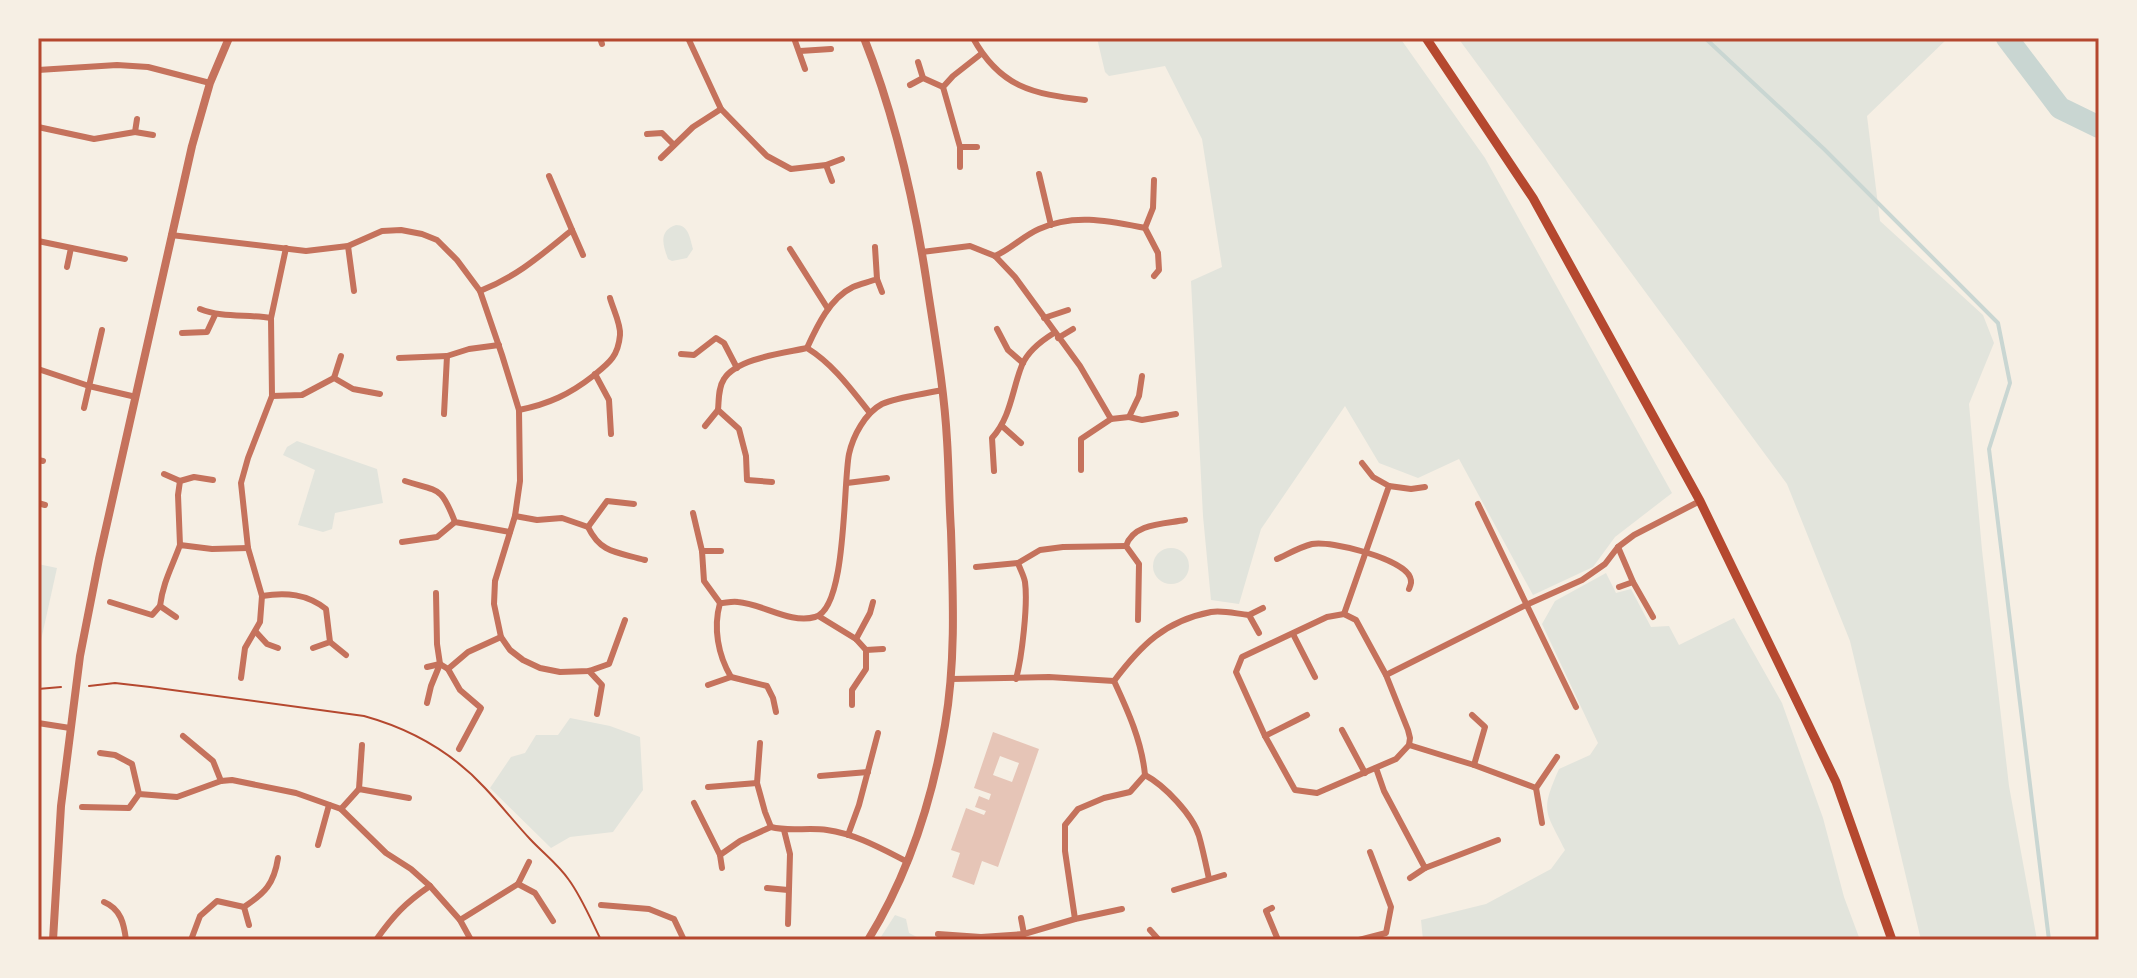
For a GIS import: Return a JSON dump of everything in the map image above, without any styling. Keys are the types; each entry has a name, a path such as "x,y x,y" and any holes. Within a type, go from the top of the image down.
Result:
{"main road":[{"path":"1426,38 1533,198 1700,501 1836,782 1892,940"}],"street":[{"path":"53,940 61,806 87,614 171,235 210,83 229,38"},
{"path":"688,38 721,109 767,156 791,169 826,165 842,159"},
{"path":"794,38 805,69"},
{"path":"864,38 882,83 896,132 922,252 947,439 953,607 946,723 931,792 892,900 868,940"},
{"path":"973,38 981,54 1015,84 1044,95 1085,100"},
{"path":"800,51 831,49"},
{"path":"943,87 981,54"},
{"path":"918,62 923,78 943,87 960,147 960,167"},
{"path":"38,70 117,65 148,67 210,83"},
{"path":"910,85 923,78"},
{"path":"661,158 693,127 721,109"},
{"path":"135,132 137,119"},
{"path":"38,127 94,139 135,132 153,135"},
{"path":"647,134 662,133 674,145"},
{"path":"960,147 977,147"},
{"path":"826,165 832,181"},
{"path":"1039,174 1051,225"},
{"path":"549,176 583,255"},
{"path":"1154,180 1153,208 1145,228 1158,253 1159,270 1154,276"},
{"path":"995,256 1037,230 1065,221 1083,218 1145,228"},
{"path":"171,235 306,251 348,246 382,231 401,230 437,240 480,291 519,410 520,481 515,516 494,593 501,637 510,650 540,668 560,672 589,671 609,664 625,620"},
{"path":"480,291 527,267 572,230"},
{"path":"38,241 125,259"},
{"path":"348,246 354,291"},
{"path":"922,252 970,246 995,256 1015,277 1080,366 1111,419"},
{"path":"875,247 877,279 882,292"},
{"path":"67,267 71,248"},
{"path":"241,678 245,648 260,622 262,596 248,548 241,483 272,396 271,318 286,248"},
{"path":"790,249 828,309"},
{"path":"807,348 828,309 839,297 851,288 877,279"},
{"path":"519,410 564,397 612,362 620,333 610,298"},
{"path":"200,309 215,315 271,318"},
{"path":"1044,318 1068,310"},
{"path":"182,333 207,332 215,315"},
{"path":"997,329 1008,350 1023,363"},
{"path":"994,471 992,438 1002,426 1023,363 1037,344 1073,329"},
{"path":"84,408 102,330"},
{"path":"681,354 694,355 716,338 724,343 737,368"},
{"path":"399,358 447,356 499,345"},
{"path":"705,426 718,410 719,393 725,377 757,359 807,348 821,357 870,413"},
{"path":"272,396 302,395 334,378 341,356"},
{"path":"444,414 447,356"},
{"path":"38,369 136,397"},
{"path":"595,374 609,400 611,434"},
{"path":"1129,417 1139,396 1142,376"},
{"path":"334,378 353,389 380,394"},
{"path":"820,617 827,609 837,581 849,453 861,425 882,404 942,390"},
{"path":"718,410 739,429 746,456 747,480 772,482"},
{"path":"1081,470 1081,439 1111,419 1129,417 1142,420 1176,414"},
{"path":"1002,426 1021,443"},
{"path":"1362,463 1373,477 1389,486 1425,487"},
{"path":"164,474 180,481 194,477 213,480"},
{"path":"847,483 887,478"},
{"path":"110,602 152,615 160,606 168,570 180,545 180,481"},
{"path":"405,481 437,491 446,498 455,522"},
{"path":"1344,614 1389,486"},
{"path":"588,527 607,501 634,504"},
{"path":"1386,675 1582,580 1605,564 1618,547 1634,535 1700,501"},
{"path":"1478,504 1576,707"},
{"path":"693,513 702,551 704,581 720,603 717,629 719,648 731,677"},
{"path":"515,516 537,520 562,518 588,527 596,543 645,560"},
{"path":"1126,546 1129,536 1138,529 1185,520"},
{"path":"455,522 510,532"},
{"path":"402,542 437,537 455,522"},
{"path":"1277,559 1313,544 1335,544 1396,565 1409,574 1412,581 1409,589"},
{"path":"180,545 212,549 248,548"},
{"path":"976,567 1018,563 1040,550 1052,548 1126,546"},
{"path":"1126,546 1139,564 1138,620"},
{"path":"1618,547 1653,617"},
{"path":"702,551 721,551"},
{"path":"1016,679 1021,659 1025,581 1018,563"},
{"path":"1619,587 1633,582"},
{"path":"262,596 281,592 313,599 326,609 330,642 346,655"},
{"path":"427,703 440,664 436,593"},
{"path":"720,603 738,602 791,617 820,617 856,639 866,650 866,669 852,690 852,705"},
{"path":"856,639 873,602"},
{"path":"160,606 176,617"},
{"path":"1114,681 1159,632 1212,612 1249,615 1263,608"},
{"path":"1344,614 1356,620 1386,675 1408,730 1409,745 1396,759 1317,793 1295,790 1265,736 1236,672 1242,657 1293,634 1327,617 1344,614"},
{"path":"1249,615 1259,633"},
{"path":"256,632 267,644 278,648"},
{"path":"1293,634 1315,677"},
{"path":"448,669 468,652 501,637"},
{"path":"313,648 330,642"},
{"path":"866,650 883,649"},
{"path":"427,667 440,664 448,669 460,690 481,708 459,749"},
{"path":"589,671 602,685 597,714"},
{"path":"708,685 731,677 767,686 776,712"},
{"path":"951,679 1049,677 1114,681"},
{"path":"1075,919 1065,851 1065,825 1078,809 1130,792 1145,775 1144,760 1127,708 1114,681"},
{"path":"1265,736 1307,715"},
{"path":"1472,715 1485,727 1474,765"},
{"path":"38,723 70,728"},
{"path":"1342,730 1365,773"},
{"path":"848,835 878,733"},
{"path":"183,736 213,761 221,781"},
{"path":"760,743 757,783 771,827"},
{"path":"341,809 359,789 362,745"},
{"path":"1409,745 1536,788"},
{"path":"82,807 129,808 139,794 132,764 115,755 100,753"},
{"path":"1542,823 1536,788 1557,757"},
{"path":"1376,768 1384,791 1425,868"},
{"path":"820,776 868,772"},
{"path":"1145,775 1158,782 1198,832 1209,879"},
{"path":"139,794 177,797 232,780 296,793 341,809 386,853 430,886 460,920 471,940"},
{"path":"708,787 757,783"},
{"path":"359,789 409,798"},
{"path":"694,803 720,855 722,868"},
{"path":"318,845 329,805"},
{"path":"720,855 740,841 771,827 784,830 806,828 848,835 908,862"},
{"path":"784,830 790,854 788,924"},
{"path":"1410,878 1425,868 1498,840"},
{"path":"1370,852 1391,907 1386,933"},
{"path":"191,940 200,916 217,901 244,907 262,896 275,876 278,858"},
{"path":"460,920 518,884 529,862"},
{"path":"1174,890 1224,875"},
{"path":"518,884 535,893 553,921"},
{"path":"376,940 407,902 430,886"},
{"path":"767,888 788,890"},
{"path":"104,902 111,905 123,920 126,940"},
{"path":"601,905 649,909 674,919 684,940"},
{"path":"244,907 249,925"},
{"path":"938,934 981,937 1024,934 1122,909"},
{"path":"1265,910 1278,940"},
{"path":"1021,918 1024,934"},
{"path":"1150,930 1159,940"},
{"path":"1359,940 1386,933"},
{"path":"1386,933 1394,940"}],"path":[{"path":"89,686 115,683 364,716 420,736 454,758 484,786 532,842 548,855 569,880 601,940"},
{"path":"38,689 61,687"}],"shaded area":[{"path":"1097,38 1400,38 1485,158 1672,493 1615,537 1593,567 1533,595 1459,459 1418,478 1379,463 1345,406 1261,529 1239,604 1211,600 1203,516 1191,281 1222,267 1202,139 1165,66 1109,76 1105,72"},
{"path":"1458,38 1948,38 1867,116 1880,221 1983,315 1994,343 1969,404 2009,786 2037,940 1921,940 1850,641 1787,484"},
{"path":"676,225 686,230 693,249 687,258 672,261 668,259 663,239 666,231"},
{"path":"297,441 377,469 383,503 335,513 332,529 323,532 298,525 315,470 283,455 287,447"},
{"path":"1171,548 1184,553 1189,566 1184,579 1171,584 1158,579 1153,566 1158,553"},
{"path":"38,564 57,568 38,654"},
{"path":"1606,573 1616,593 1631,589 1651,627 1669,626 1679,645 1734,618 1782,703 1823,818 1844,897 1860,940 1423,940 1421,920 1486,904 1551,869 1565,850 1547,811 1549,794 1559,769 1590,755 1598,743 1542,624 1555,601"},
{"path":"570,718 610,726 640,737 643,790 613,832 570,837 551,848 490,788 511,757 525,753 536,735 558,735"},
{"path":"895,915 906,919 909,933 923,940 879,940"}],"building":[{"path":"993,732 1039,749 998,867 982,861 974,885 952,877 960,853 951,850 966,808 984,815 986,811 975,807 979,796 989,800 991,794 974,788","holes":["1000,756 1019,763 1012,782 993,775"]}],"waterway":[{"path":"1705,38 1824,149 1998,323 2010,383 1989,449 2049,940"},
{"path":"2007,38 2060,108 2099,127"},
{"path":"2095,38 2099,40"}]}
